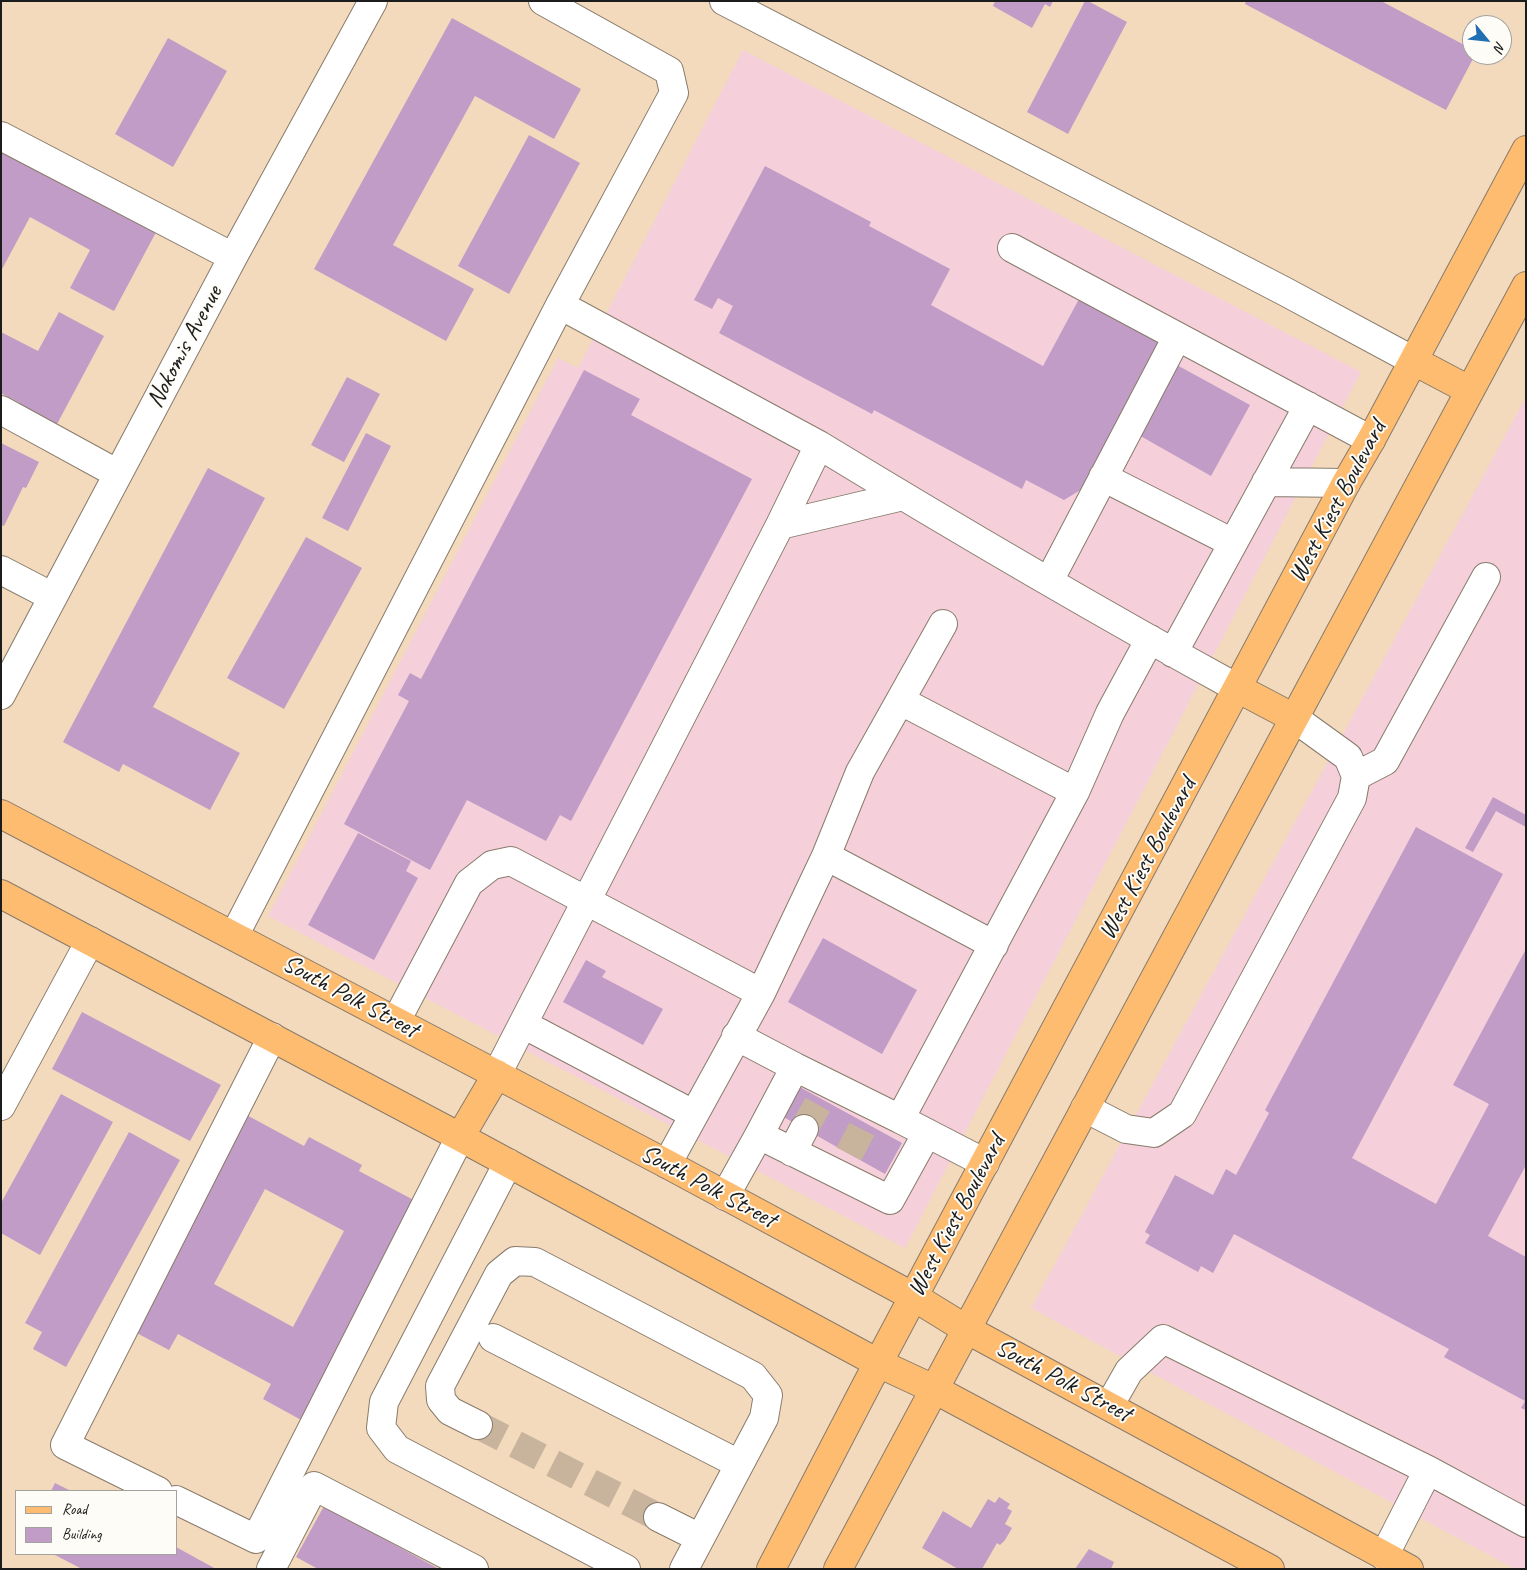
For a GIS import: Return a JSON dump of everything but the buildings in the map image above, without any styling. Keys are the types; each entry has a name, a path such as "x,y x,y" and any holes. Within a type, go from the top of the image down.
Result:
{"main road":[{"name":"West Kiest Boulevard","path":"771,1569 878,1363 1239,688 1346,483 1371,440 1526,150"},
{"path":"838,1569 1526,286"},
{"path":"1414,360 1470,390"},
{"path":"1239,688 1294,718"},
{"name":"South Polk Street","path":"1,814 667,1164 914,1297 966,1329 1409,1569"},
{"path":"1,894 460,1137 878,1363 934,1389 1270,1569"},
{"path":"460,1137 497,1074"}],"street":[{"name":"Nokomis Avenue","path":"1,695 233,257 373,1"},
{"path":"234,936 560,306 674,93 669,70 543,1"},
{"path":"724,1 1414,360"},
{"path":"1,136 233,257"},
{"path":"1012,248 1371,440"},
{"path":"560,306 819,445 903,496 1150,639 1239,688"},
{"path":"1050,580 1177,337"},
{"path":"1173,652 1308,406"},
{"path":"1,410 118,474"},
{"path":"497,1074 780,525 819,445"},
{"path":"1103,477 1233,544"},
{"path":"1266,482 1346,483"},
{"path":"780,525 903,496"},
{"path":"1,570 53,597"},
{"path":"1356,776 1385,761 1486,577"},
{"path":"667,1164 761,993 826,856 860,772 943,624"},
{"path":"900,1119 1075,792 1110,713 1150,639"},
{"path":"901,701 1075,792"},
{"path":"1085,1108 1126,1129 1154,1133 1182,1114 1352,798 1356,776 1348,757 1294,718"},
{"path":"826,856 994,945"},
{"path":"396,1021 469,883 492,865 511,861 761,993"},
{"path":"1,1106 90,940"},
{"path":"523,1024 693,1114"},
{"path":"736,1036 795,1067 825,1091 870,1115 900,1119 985,1163"},
{"path":"156,1490 65,1446 272,1037"},
{"path":"725,1196 795,1067"},
{"path":"759,1135 798,1140 843,1164 890,1200 927,1133"},
{"path":"178,1501 256,1539 460,1137"},
{"path":"508,1163 384,1402 381,1428 397,1450 626,1569"},
{"path":"478,1425 450,1410 441,1400 440,1386 499,1274 515,1261 535,1262 753,1376 768,1394 764,1418 684,1569"},
{"path":"493,1338 739,1464"},
{"path":"1109,1406 1129,1371 1163,1339 1428,1470 1526,1523"},
{"path":"1384,1556 1428,1470"},
{"path":"271,1569 314,1486 474,1569"},
{"path":"658,1516 700,1538"}],"shaded area":[{"path":"743,50 1361,372 905,1248 268,916 558,358 578,368"},
{"path":"1526,397 1526,1569 1515,1569 1031,1308"}],"tunnel":[{"path":"804,1129 821,1099"},
{"path":"849,1154 865,1123"},
{"path":"478,1425 658,1517"}]}
